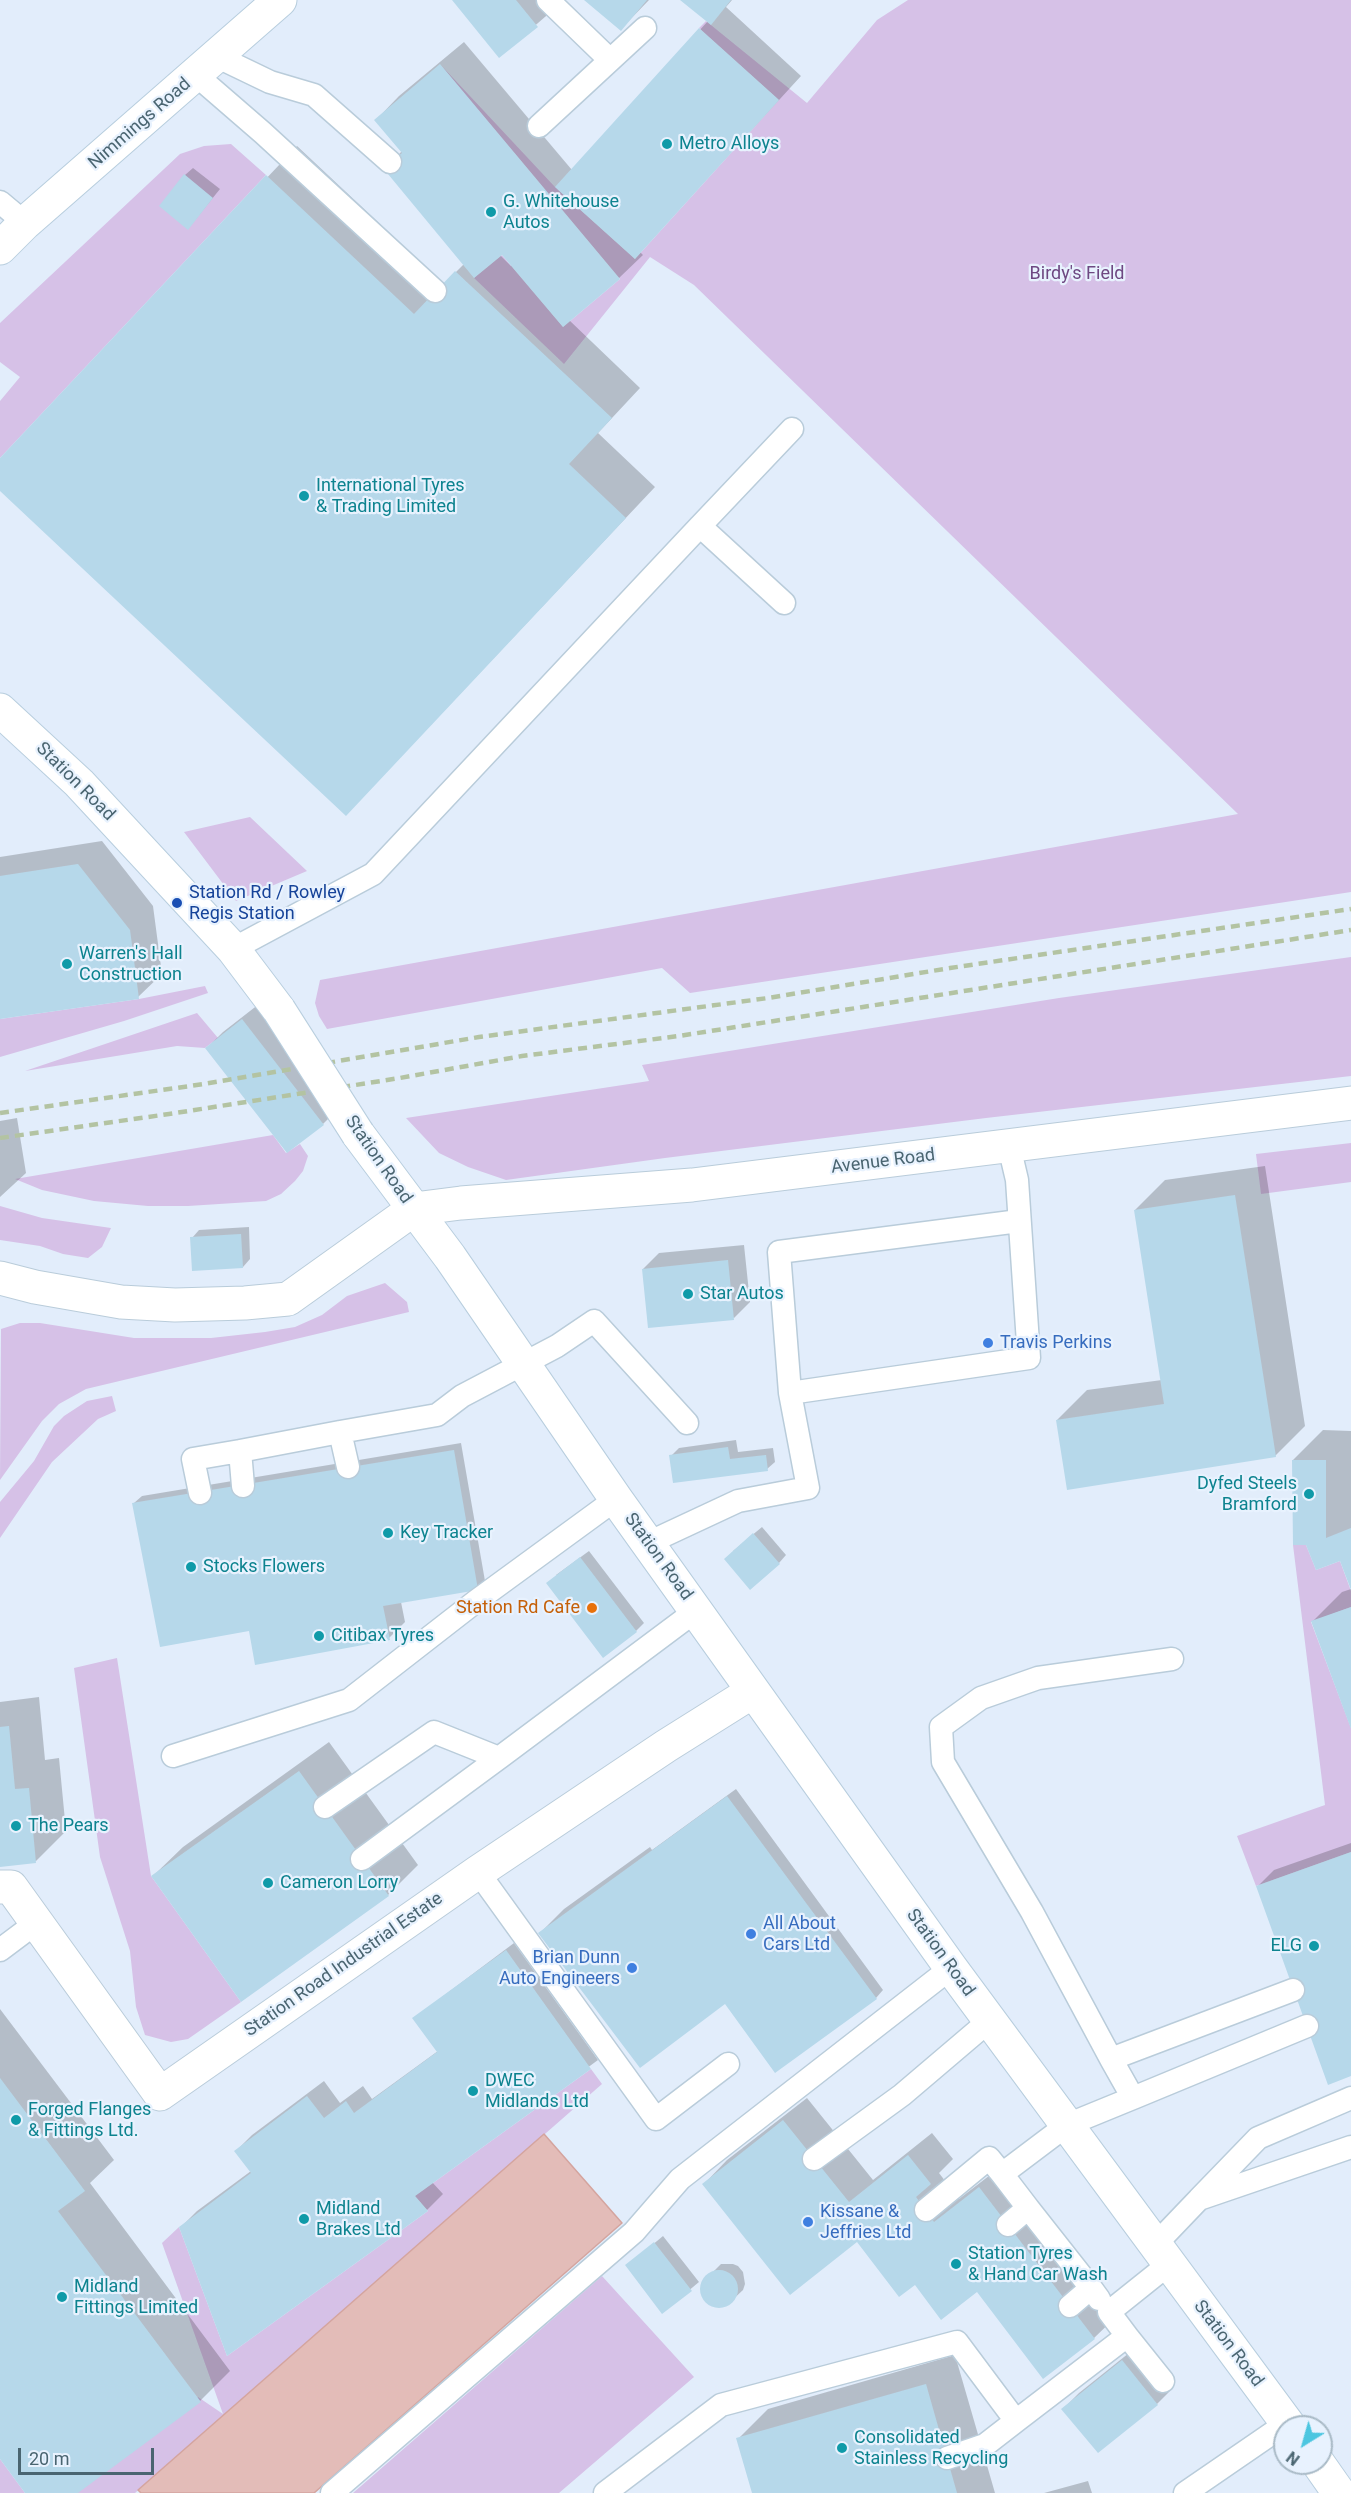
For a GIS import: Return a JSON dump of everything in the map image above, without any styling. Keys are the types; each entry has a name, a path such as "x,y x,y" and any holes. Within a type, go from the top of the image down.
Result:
{"street":[{"name":"Nimmings Road","path":"0,248 25,223 277,1"},
{"name":"Station Road","path":"0,710 79,783 232,949 279,1010 358,1134 450,1257 522,1364 697,1610 752,1692 989,2020 1282,2415"},
{"name":"Avenue Road","path":"414,1209 460,1203 692,1185 1351,1103"},
{"path":"0,1278 35,1287 121,1302 175,1305 244,1304 288,1299 414,1209"},
{"path":"0,1294 35,1287"},
{"name":"Station Road Industrial Estate","path":"0,1887 11,1887 160,2094 478,1872 666,1746 752,1692"},
{"path":"1326,2475 1339,2493"}],"lane":[{"path":"548,0 609,59"},
{"path":"539,126 645,28"},
{"path":"206,65 314,96 390,162"},
{"path":"206,65 263,133 435,291"},
{"path":"0,202 25,223"},
{"path":"232,949 373,874 792,429"},
{"path":"700,526 784,603"},
{"path":"790,1393 1029,1358 1017,1180 1009,1146"},
{"path":"648,1543 738,1501 808,1488 790,1393 779,1252 1019,1221"},
{"path":"200,1493 193,1460 437,1415 462,1396 557,1346 594,1321 687,1423"},
{"path":"340,1432 348,1467"},
{"path":"240,1451 243,1486"},
{"path":"172,1756 349,1700 475,1602 616,1499"},
{"path":"362,1859 697,1610"},
{"path":"1133,2098 1032,1912 944,1762 941,1727 981,1698 1038,1678 1172,1659"},
{"path":"325,1808 434,1732 499,1758"},
{"path":"478,1872 656,2119 728,2064"},
{"path":"0,1950 36,1923"},
{"path":"332,2493 634,2232 680,2179 951,1968"},
{"path":"1111,2059 1293,1989"},
{"path":"814,2160 902,2095 989,2020"},
{"path":"1002,2174 1066,2125 1306,2026"},
{"path":"1109,2312 1162,2254 1198,2199 1258,2138 1351,2098"},
{"path":"1198,2199 1351,2147"},
{"path":"926,2210 989,2158 1163,2382"},
{"path":"1008,2225 1028,2208"},
{"path":"1070,2306 1090,2288"},
{"path":"947,2458 986,2445 1127,2336"},
{"path":"605,2493 721,2405 957,2342 1016,2421"},
{"path":"1185,2493 1273,2435"}],"green space":[{"name":"Birdy's Field","path":"908,0 1351,0 1351,892 690,993 662,968 327,1029 319,1016 315,1003 320,980 1238,814 694,285 650,257 564,364 474,278 502,255 563,327 620,279 440,64 555,187 635,259 779,100 699,28 706,21 807,103 877,20"},
{"path":"231,144 266,175 0,458 0,401 20,377 0,362 0,323 180,154 204,146"},
{"path":"250,817 307,871 236,901 184,832"},
{"path":"1351,957 1351,1076 986,1118 506,1180 468,1167 439,1153 406,1118 649,1081 642,1065 1059,998"},
{"path":"205,986 208,993 124,1021 0,1057 0,1019 139,999"},
{"path":"197,1013 218,1038 205,1048 177,1046 25,1071"},
{"path":"273,1135 286,1153 300,1144 308,1156 303,1171 295,1181 281,1194 266,1201 148,1206 94,1201 42,1190 15,1179"},
{"path":"1351,1143 1351,1182 1261,1194 1256,1154"},
{"path":"0,1206 42,1218 111,1228 102,1247 88,1258 63,1254 40,1246 0,1240"},
{"path":"385,1283 407,1302 409,1312 86,1389 59,1404 42,1421 0,1480 1,1329 20,1323 40,1323 134,1338 211,1338 265,1332 295,1327 322,1315 347,1296"},
{"path":"112,1396 116,1411 98,1419 52,1462 0,1538 0,1502 34,1461 54,1426 64,1416 87,1401"},
{"path":"1293,1545 1306,1545 1316,1570 1340,1561 1351,1591 1351,1607 1311,1622 1351,1728 1351,1852 1256,1886 1237,1836 1325,1805"},
{"path":"117,1658 151,1876 241,2002 188,2039 171,2042 145,2035 136,2007 130,1951 100,1857 74,1668"},
{"path":"591,2069 602,2084 135,2493 76,2493 198,2397 223,2414 162,2243 179,2227 227,2356 428,2211 415,2196"},
{"path":"602,2276 694,2377 559,2493 353,2493"},
{"path":"0,2459 25,2493 0,2493"}],"shaded area":[{"path":"544,2134 622,2223 314,2493 141,2493 138,2490"}],"building":[{"path":"452,0 516,0 538,27 499,58"},
{"path":"584,0 647,0 621,31"},
{"path":"680,0 731,0 711,25"},
{"name":"Metro Alloys","path":"699,28 779,100 635,259 555,187"},
{"name":"G. Whitehouse Autos","path":"440,64 620,279 563,327 502,255 474,278 383,168 402,153 374,120"},
{"path":"184,174 213,198 188,230 159,206"},
{"name":"International Tyres & Trading Limited","path":"266,175 414,314 455,271 612,418 569,464 626,518 346,816 0,491 0,458"},
{"name":"Warren's Hall Construction","path":"78,864 130,930 139,999 0,1019 0,876"},
{"path":"242,1019 324,1125 287,1153 205,1048"},
{"path":"1235,1195 1276,1457 1067,1490 1056,1420 1164,1404 1134,1210"},
{"path":"241,1234 243,1268 192,1271 190,1237"},
{"name":"Star Autos","path":"728,1260 734,1320 648,1328 642,1269"},
{"path":"728,1447 730,1459 766,1455 768,1471 673,1483 669,1455"},
{"path":"454,1450 478,1590 383,1606 390,1640 255,1665 249,1631 160,1647 132,1503"},
{"name":"Dyfed Steels Bramford","path":"1292,1460 1326,1460 1326,1538 1351,1528 1351,1590 1340,1561 1316,1570 1306,1545 1293,1545"},
{"path":"753,1533 780,1564 750,1590 724,1559"},
{"name":"Station Rd Cafe","path":"580,1557 637,1632 603,1658 546,1583"},
{"path":"1351,1607 1351,1729 1311,1621"},
{"name":"The Pears","path":"9,1726 15,1789 29,1788 36,1863 0,1867 0,1727"},
{"name":"Cameron Lorry","path":"299,1771 389,1896 241,2002 151,1876"},
{"name":"All About Cars Ltd","path":"727,1796 877,1999 775,2073 725,2004 640,2068 538,1933"},
{"name":"ELG","path":"1351,1852 1351,2076 1328,2085 1256,1886"},
{"path":"506,1950 591,2069 415,2196 428,2211 227,2356 179,2227 251,2173 234,2151 307,2096 324,2118 346,2101 354,2113 437,2052 412,2018"},
{"name":"Midland Fittings Limited","path":"0,2078 85,2191 58,2211 201,2402 78,2493 25,2493 0,2459"},
{"path":"783,2120 849,2202 908,2155 931,2184 916,2197 934,2222 979,2187 1095,2339 1043,2379 977,2292 941,2320 915,2285 899,2297 857,2242 790,2295 702,2184"},
{"path":"654,2242 692,2291 662,2314 625,2265"},
{"path":"719,2270 726,2271 732,2276 737,2282 737,2296 732,2302 726,2307 719,2308 712,2307 706,2302 701,2296 700,2289 701,2282 706,2276 712,2271"},
{"path":"1122,2360 1158,2405 1098,2453 1061,2409"},
{"name":"Consolidated Stainless Recycling","path":"926,2384 957,2493 752,2493 736,2438"}],"railway":[{"path":"0,1113 204,1084 479,1037 768,998 950,968 1351,909"},
{"path":"0,1138 400,1078 522,1056 679,1036 1351,930"}],"place":[{"name":"Metro Alloys","path":"667,144"},
{"name":"G. Whitehouse Autos","path":"491,212"},
{"name":"International Tyres & Trading Limited","path":"304,496"},
{"name":"Station Rd / Rowley Regis Station","path":"177,903"},
{"name":"Warren's Hall Construction","path":"67,964"},
{"name":"Star Autos","path":"688,1294"},
{"name":"Travis Perkins","path":"988,1343"},
{"name":"Dyfed Steels Bramford","path":"1309,1494"},
{"name":"Key Tracker","path":"388,1533"},
{"name":"Stocks Flowers","path":"191,1567"},
{"name":"Station Rd Cafe","path":"592,1608"},
{"name":"Citibax Tyres","path":"319,1636"},
{"name":"The Pears","path":"16,1826"},
{"name":"Cameron Lorry","path":"268,1883"},
{"name":"All About Cars Ltd","path":"751,1934"},
{"name":"ELG","path":"1314,1946"},
{"name":"Brian Dunn Auto Engineers","path":"632,1968"},
{"name":"DWEC Midlands Ltd","path":"473,2091"},
{"name":"Forged Flanges & Fittings Ltd.","path":"16,2120"},
{"name":"Midland Brakes Ltd","path":"304,2219"},
{"name":"Kissane & Jeffries Ltd","path":"808,2222"},
{"name":"Station Tyres & Hand Car Wash","path":"956,2264"},
{"name":"Midland Fittings Limited","path":"62,2297"},
{"name":"Consolidated Stainless Recycling","path":"842,2448"}]}
